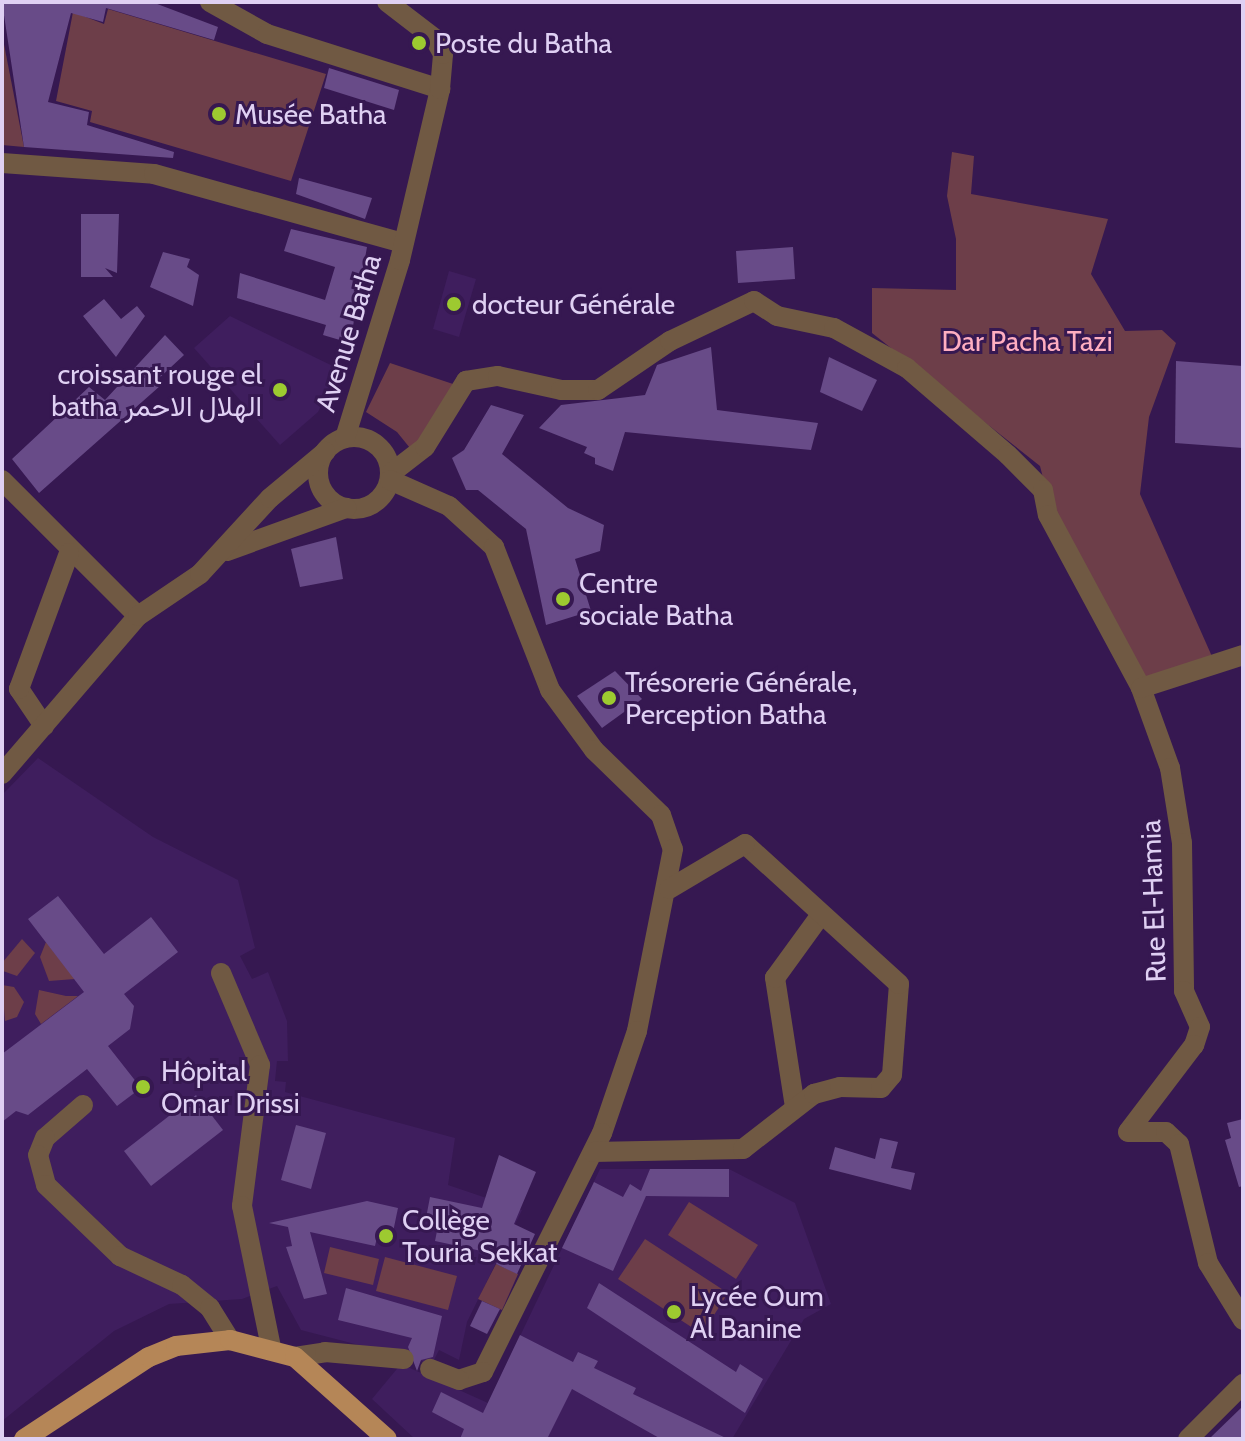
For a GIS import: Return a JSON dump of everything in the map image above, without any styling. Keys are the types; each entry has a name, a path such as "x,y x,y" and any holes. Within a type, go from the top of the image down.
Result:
{"main road":[{"path":"24,1439 149,1357 176,1346 230,1340 271,1347 295,1357 387,1439"}],"street":[{"path":"210,2 267,34 440,89"},
{"name":"Avenue Batha","path":"345,438 403,243 440,89 443,54 434,38 387,2"},
{"path":"2,163 154,174 403,243"},
{"path":"430,1369 459,1380 483,1372 593,1152 637,1031 669,889 673,849 665,821 594,750 550,690 494,547 449,506 390,477 379,447 345,438 325,452 321,486 346,508 374,504 390,477 425,447 466,381 498,376 561,390 598,390 670,341 754,301 777,316 834,328 907,368 1034,481 1141,688 1243,655"},
{"name":"Avenue Batha","path":"2,774 138,616 220,555 270,498 325,452"},
{"path":"2,480 69,553 138,616"},
{"name":"Avenue Batha","path":"220,555 286,525 346,508"},
{"path":"44,726 19,689 69,553"},
{"name":"Rue El-Hamia","path":"1141,688 1180,817 1184,991 1200,1027 1194,1045 1128,1132 1166,1132 1179,1144 1208,1263 1243,1320"},
{"path":"593,1152 743,1149 795,1107 826,1090 881,1088 892,1075 899,984 820,916 745,844 669,889"},
{"path":"795,1107 775,978 820,916"},
{"path":"221,973 260,1065 242,1206 271,1347"},
{"path":"83,1105 45,1138 38,1155 46,1185 120,1256 200,1300 230,1340"},
{"path":"295,1357 325,1352 404,1359"},
{"path":"1188,1439 1243,1384"}],"shaded area":[{"name":"docteur Générale","path":"449,271 476,279 459,337 433,329"},
{"name":"croissant rouge el batha الهلال الاحمر","path":"230,316 339,369 318,412 280,445 194,348"},
{"name":"Hôpital Omar Drissi","path":"38,758 153,837 238,880 255,948 240,956 252,979 268,972 287,1021 288,1061 277,1061 275,1081 286,1082 285,1092 455,1138 448,1185 522,1210 467,1322 459,1360 439,1350 432,1364 301,1330 277,1286 242,1299 169,1304 114,1331 2,1421 2,795"},
{"name":"Lycée Oum Al Banine","path":"600,1169 729,1169 795,1203 831,1304 804,1319 732,1439 415,1439 372,1399 401,1364 488,1403"}],"green space":[{"path":"108,9 326,74 291,181 90,122 92,111 56,101 73,12 104,24"},
{"path":"2,34 24,147 2,145"},
{"name":"Dar Pacha Tazi","path":"952,152 974,156 971,194 1108,219 1091,274 1125,331 1162,330 1176,343 1149,417 1140,494 1214,661 1140,685 1054,521 1040,466 872,333 872,288 956,290 956,239 947,196"},
{"path":"390,363 462,387 414,453 397,432 366,412"},
{"path":"22,939 35,953 17,976 3,971 2,963"},
{"path":"46,942 75,979 49,981 40,957"},
{"path":"2,985 14,987 24,1002 17,1017 5,1021"},
{"path":"39,990 78,996 41,1024 35,1014"},
{"path":"689,1202 758,1245 736,1279 668,1235"},
{"path":"645,1239 728,1293 702,1334 618,1279"},
{"path":"330,1247 379,1259 373,1285 324,1273"},
{"path":"385,1257 457,1276 448,1310 376,1291"},
{"path":"496,1264 518,1274 502,1310 478,1299"}],"building":[{"path":"2,2 152,2 218,27 214,40 106,8 103,22 71,13 48,102 89,112 87,125 174,152 173,158 24,147"},
{"path":"329,68 399,90 394,110 324,88"},
{"path":"299,178 372,198 365,219 296,194"},
{"path":"81,214 119,214 117,273 105,268 113,277 81,277"},
{"path":"291,229 367,247 350,343 323,335 326,325 237,298 240,273 325,300 335,267 284,251"},
{"path":"793,247 795,279 738,283 736,251"},
{"path":"163,252 190,259 187,267 199,275 193,306 150,287"},
{"path":"104,299 121,319 137,306 145,316 116,357 83,316"},
{"path":"165,335 184,355 156,381 160,386 39,493 12,459 89,387 105,400"},
{"path":"711,347 717,410 818,423 811,450 625,432 613,471 595,464 595,458 584,453 587,447 539,428 561,405 645,395 657,365"},
{"path":"829,357 877,380 862,411 820,392"},
{"path":"1176,361 1243,366 1243,448 1175,443"},
{"path":"491,405 524,415 502,454 568,508 604,525 600,551 575,559 591,611 546,625 526,529 478,490 466,490 452,458 464,450"},
{"path":"336,537 343,579 300,587 291,549"},
{"name":"Trésorerie Générale, Perception Batha","path":"615,671 642,699 602,728 577,696"},
{"path":"58,896 104,954 151,917 178,952 124,994 134,1006 130,1029 108,1046 141,1088 117,1106 87,1069 28,1115 16,1111 2,1122 2,1054 84,992 28,919"},
{"path":"196,1095 223,1130 151,1186 124,1151"},
{"path":"1243,1119 1243,1186 1239,1187 1225,1140 1231,1138 1227,1123"},
{"path":"296,1125 326,1133 311,1189 281,1180"},
{"path":"880,1138 898,1142 891,1168 915,1173 911,1190 829,1169 835,1147 875,1159"},
{"path":"499,1155 536,1172 514,1224 535,1234 517,1274 496,1264 500,1255 435,1241 439,1221 426,1218 430,1197 482,1208"},
{"path":"650,1169 729,1169 729,1197 646,1196 613,1271 562,1248 594,1182 623,1197 630,1184 641,1191"},
{"path":"367,1201 398,1208 393,1232 379,1229 375,1246 310,1232 327,1294 304,1299 286,1247 292,1246 288,1227 269,1223"},
{"path":"599,1283 736,1372 740,1364 763,1379 745,1413 587,1308"},
{"path":"346,1288 442,1316 433,1357 421,1360 417,1371 408,1347 412,1338 338,1320"},
{"path":"482,1301 500,1309 487,1334 470,1326"},
{"path":"520,1335 573,1362 578,1352 598,1361 594,1368 636,1388 633,1394 728,1439 661,1439 572,1389 547,1439 460,1439 464,1429 432,1412 441,1392 483,1413"},
{"path":"1243,1406 1243,1439 1209,1439"}],"place":[{"name":"Poste du Batha","path":"419,43"},
{"name":"Musée Batha","path":"219,114"},
{"name":"docteur Générale","path":"454,304"},
{"name":"croissant rouge el batha الهلال الاحمر","path":"280,390"},
{"name":"Centre sociale Batha","path":"563,599"},
{"name":"Trésorerie Générale, Perception Batha","path":"609,698"},
{"name":"Hôpital Omar Drissi","path":"143,1087"},
{"name":"Collège Touria Sekkat","path":"386,1236"},
{"name":"Lycée Oum Al Banine","path":"674,1312"}]}
